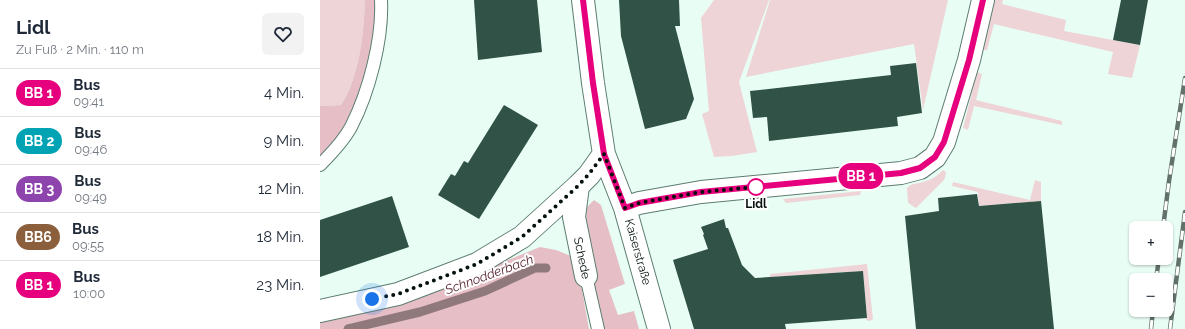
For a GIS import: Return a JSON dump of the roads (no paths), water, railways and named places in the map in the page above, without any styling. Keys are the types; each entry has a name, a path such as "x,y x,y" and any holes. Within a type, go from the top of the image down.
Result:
{"street":[{"name":"Kaiserstraße","path":"583,0 593,83 604,154 625,208 659,329"},
{"path":"625,208 639,203 701,192 901,173 920,168 935,157 944,142 969,60 983,0"},
{"path":"320,311 398,294 477,264 522,237 578,186 604,154"},
{"name":"Schede","path":"578,186 574,217 586,276"}],"lane":[{"path":"320,165 350,128 369,82 379,37 382,10 381,0"},
{"name":"Schede","path":"586,276 598,329"}],"waterway":[{"name":"Schnodderbach","path":"348,329 420,312 485,291 535,268 546,268"}],"railway":[{"path":"1164,221 1185,78"},
{"path":"1170,329 1185,212"},
{"path":"1157,273 1158,265"},
{"path":"1151,329 1152,317"}],"place":[{"name":"Lidl","path":"756,187"}]}
